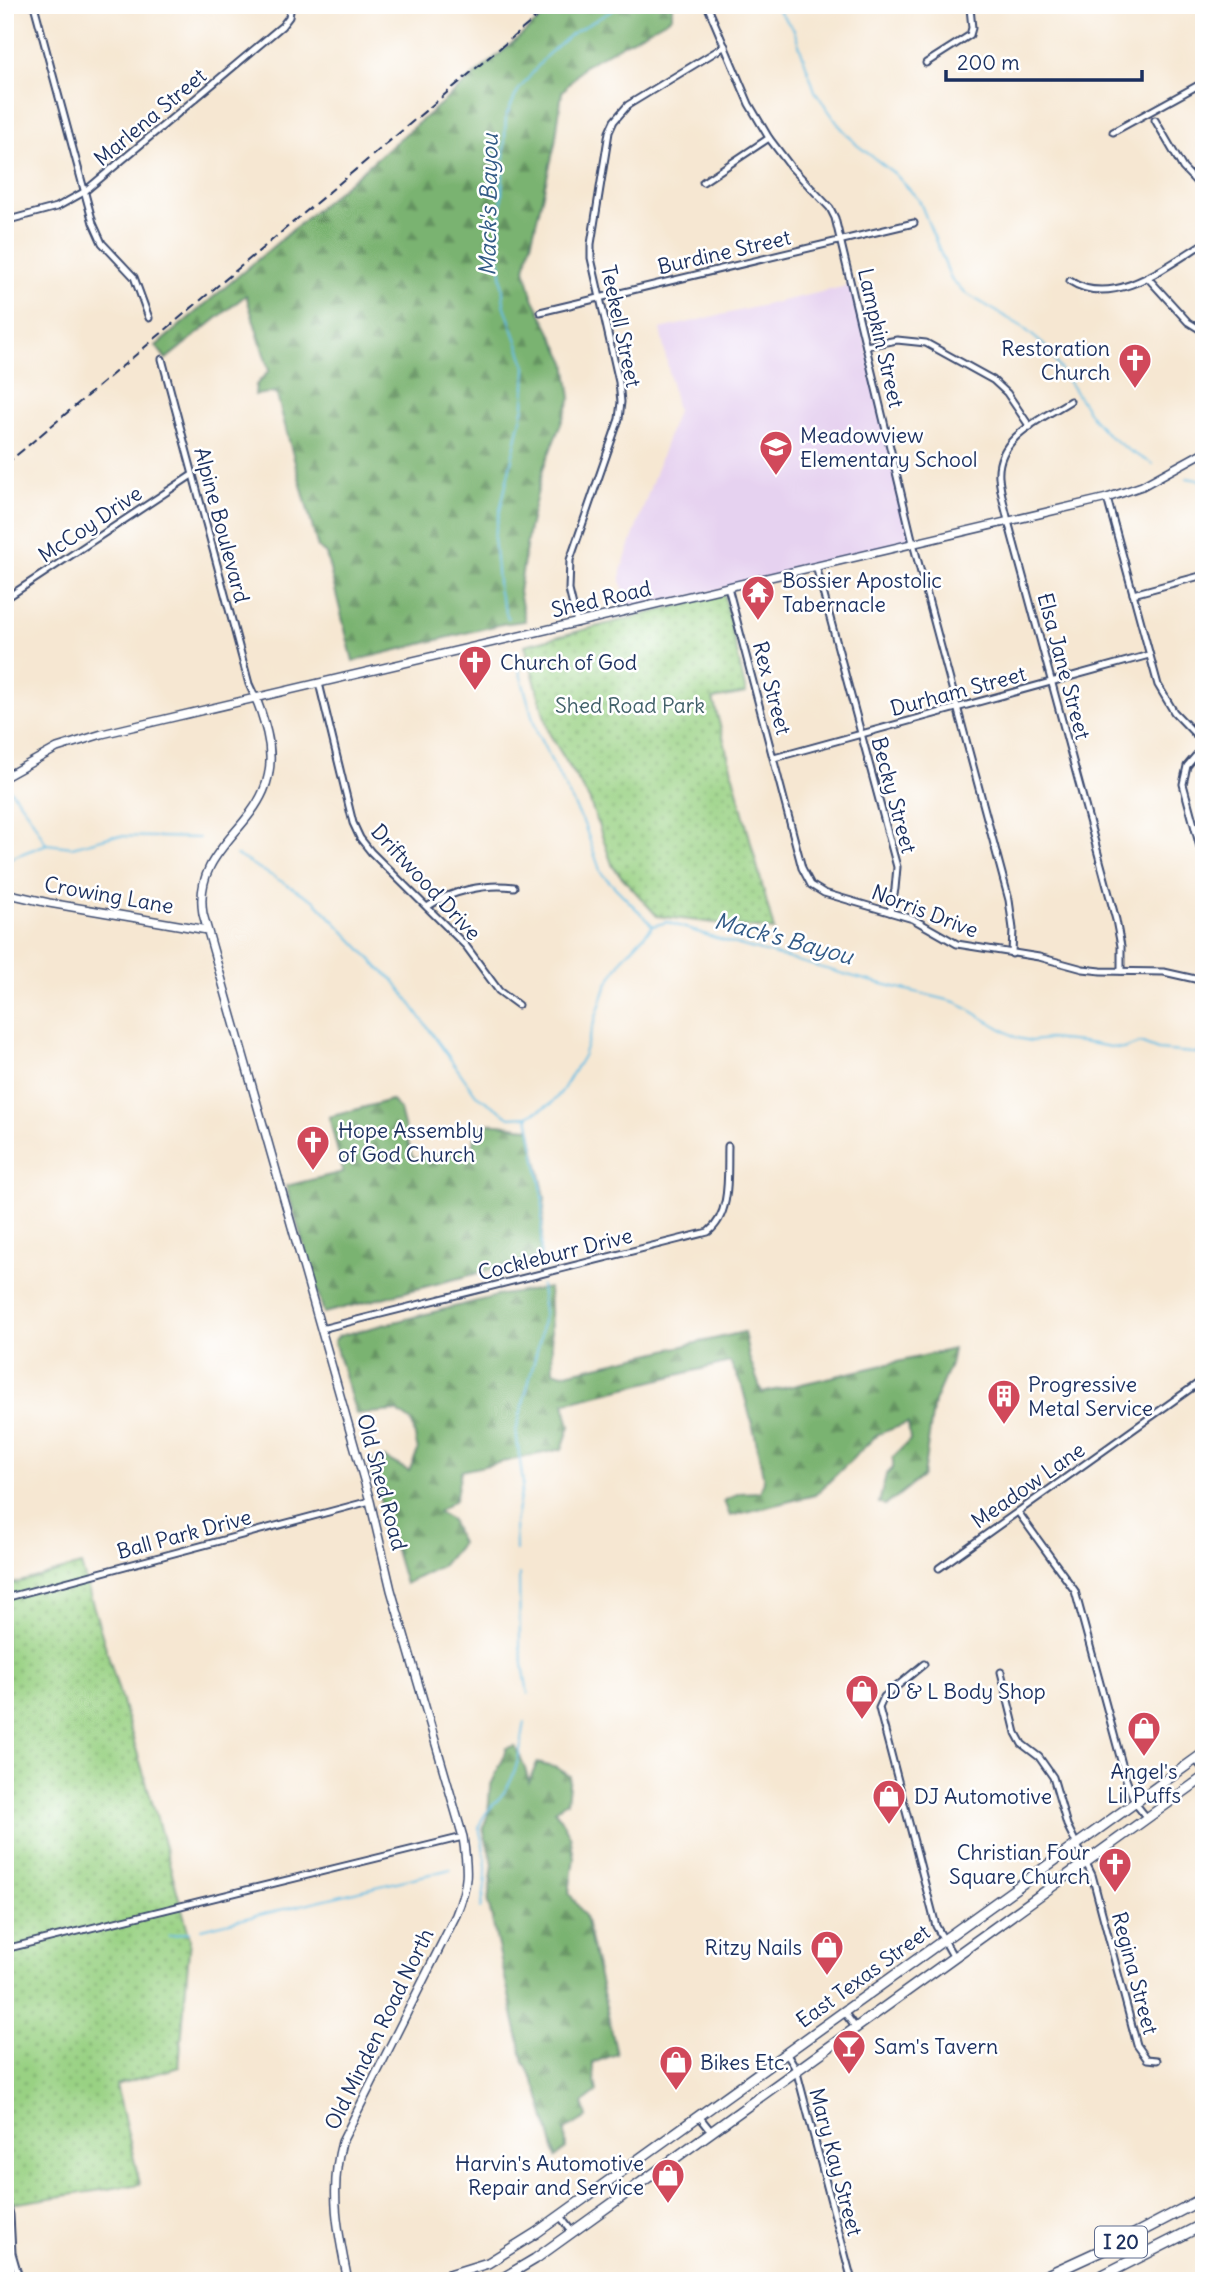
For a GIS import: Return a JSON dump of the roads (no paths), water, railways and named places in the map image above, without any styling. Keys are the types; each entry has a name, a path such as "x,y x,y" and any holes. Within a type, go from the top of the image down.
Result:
{"highway":[{"name":"I 20","path":"1035,2281 1120,2242 1204,2198"},
{"name":"I 20","path":"1092,2281 1204,2224"}],"main road":[{"name":"East Texas Street","path":"430,2281 488,2263 560,2216 1204,1753"},
{"name":"East Texas Street","path":"498,2281 535,2259 1204,1777"}],"street":[{"path":"34,5 97,233 109,252 134,277 149,318"},
{"name":"Marlena Street","path":"5,221 57,207 84,192 282,26 289,17 291,5"},
{"name":"Lampkin Street","path":"708,5 750,104 769,138 830,208 842,241 913,543 1013,916 1012,954"},
{"path":"960,5 970,8 984,5"},
{"path":"926,63 970,35 970,8"},
{"name":"Teekell Street","path":"577,623 569,590 570,560 619,419 621,402 619,382 591,258 609,132 614,121 628,105 725,46"},
{"path":"1113,132 1204,82"},
{"path":"1155,120 1183,168 1204,190"},
{"path":"703,182 769,138"},
{"name":"Burdine Street","path":"540,312 914,223"},
{"path":"1070,281 1085,289 1104,291 1124,287 1147,277 1204,243"},
{"path":"1147,277 1188,322 1204,332"},
{"path":"866,346 897,340 926,343 993,380 1007,393 1030,427"},
{"name":"Alpine Boulevard","path":"162,359 249,684 255,697"},
{"name":"Elsa Jane Street","path":"1070,401 1030,427 1007,447 999,465 1000,487 1119,934 1121,971"},
{"name":"Shed Road","path":"5,778 38,757 80,740 1107,498 1142,486 1204,452"},
{"name":"McCoy Drive","path":"5,599 192,475"},
{"path":"1107,498 1158,685 1184,724 1204,745 1187,766 1183,784 1204,862"},
{"name":"Becky Street","path":"816,566 897,867 890,912"},
{"path":"1133,594 1204,575"},
{"name":"Rex Street","path":"728,587 774,758"},
{"name":"Durham Street","path":"774,758 1149,655"},
{"name":"Driftwood Drive","path":"319,683 349,805 360,838 466,946 499,991 518,1005"},
{"name":"Old Shed Road","path":"255,697 270,746 267,784 255,809 223,846 207,873 202,907 370,1501 391,1590 463,1837"},
{"name":"Norris Drive","path":"774,758 807,881 824,893 913,919 957,944 1040,957 1083,969 1164,972 1204,981"},
{"path":"428,907 444,898 484,887 513,887"},
{"name":"Crowing Lane","path":"5,892 49,903 207,930"},
{"name":"Cockleburr Drive","path":"321,1329 708,1232 722,1219 728,1146"},
{"name":"Meadow Lane","path":"939,1568 1204,1379"},
{"name":"Ball Park Drive","path":"5,1598 370,1501"},
{"path":"1018,1512 1075,1591 1126,1779 1147,1818"},
{"path":"923,1664 884,1697 878,1708 936,1926 953,1956"},
{"name":"Regina Street","path":"1001,1672 1016,1733 1022,1744 1040,1757 1049,1769 1067,1825 1087,1861 1097,1889 1137,2045 1147,2059 1157,2060"},
{"path":"1195,1759 1204,1770"},
{"path":"5,1949 463,1837"},
{"name":"Old Minden Road North","path":"348,2281 335,2215 334,2193 338,2157 347,2129 456,1915 465,1892 467,1880 463,1837"},
{"path":"844,2012 855,2027"},
{"name":"Mary Kay Street","path":"786,2053 796,2070 852,2281"},
{"path":"699,2116 711,2132"},
{"path":"5,2193 10,2215 12,2253 20,2281"},
{"path":"560,2216 572,2232"}],"waterway":[{"name":"Mack's Bayou","path":"508,618 499,593 494,537 524,406 526,367 504,304 499,251 506,116 518,91 546,56 571,34 622,5"},
{"name":"Mack's Bayou","path":"774,5 794,30 815,91 838,124 857,145 895,174 919,200 952,281 967,294 1021,326 1045,346 1092,417 1108,435 1153,464"},
{"name":"Mack's Bayou","path":"1187,478 1204,481"},
{"name":"Mack's Bayou","path":"514,652 537,733 584,824 601,873 653,926 667,922 862,979 956,1002 1017,1038 1031,1041 1049,1039 1082,1042 1123,1049 1140,1043 1158,1050 1204,1054"},
{"path":"6,784 31,817 46,844"},
{"path":"5,860 47,844 72,847 113,836 199,838"},
{"path":"236,855 315,901 381,970 394,980 476,1095 510,1117 528,1116 551,1104 562,1091 583,1056 607,984 624,957 652,927"},
{"path":"528,1116 543,1197 540,1267"},
{"path":"516,1551 515,1523 523,1483 516,1431 540,1339 544,1313 541,1285"},
{"path":"519,1574 520,1646 528,1694"},
{"path":"481,1908 486,1868 479,1827 484,1816 512,1779 525,1722"},
{"path":"201,1929 451,1869"},
{"path":"169,1936 190,1932"}],"railway":[{"path":"5,465 551,5"}],"place":[{"name":"Restoration Church","path":"1135,390"},
{"name":"Meadowview Elementary School","path":"776,477"},
{"name":"Bossier Apostolic Tabernacle","path":"758,622"},
{"name":"Church of God","path":"475,692"},
{"name":"Hope Assembly of God Church","path":"313,1172"},
{"name":"Progressive Metal Service","path":"1004,1426"},
{"name":"D & L Body Shop","path":"862,1721"},
{"name":"Angel's Lil Puffs","path":"1144,1758"},
{"name":"DJ Automotive","path":"889,1826"},
{"name":"Christian Four Square Church","path":"1115,1894"},
{"name":"Ritzy Nails","path":"827,1977"},
{"name":"Sam's Tavern","path":"849,2076"},
{"name":"Bikes Etc.","path":"676,2092"},
{"name":"Harvin's Automotive Repair and Service","path":"668,2205"}],"park label":[{"name":"Shed Road Park","path":"630,705"}]}
